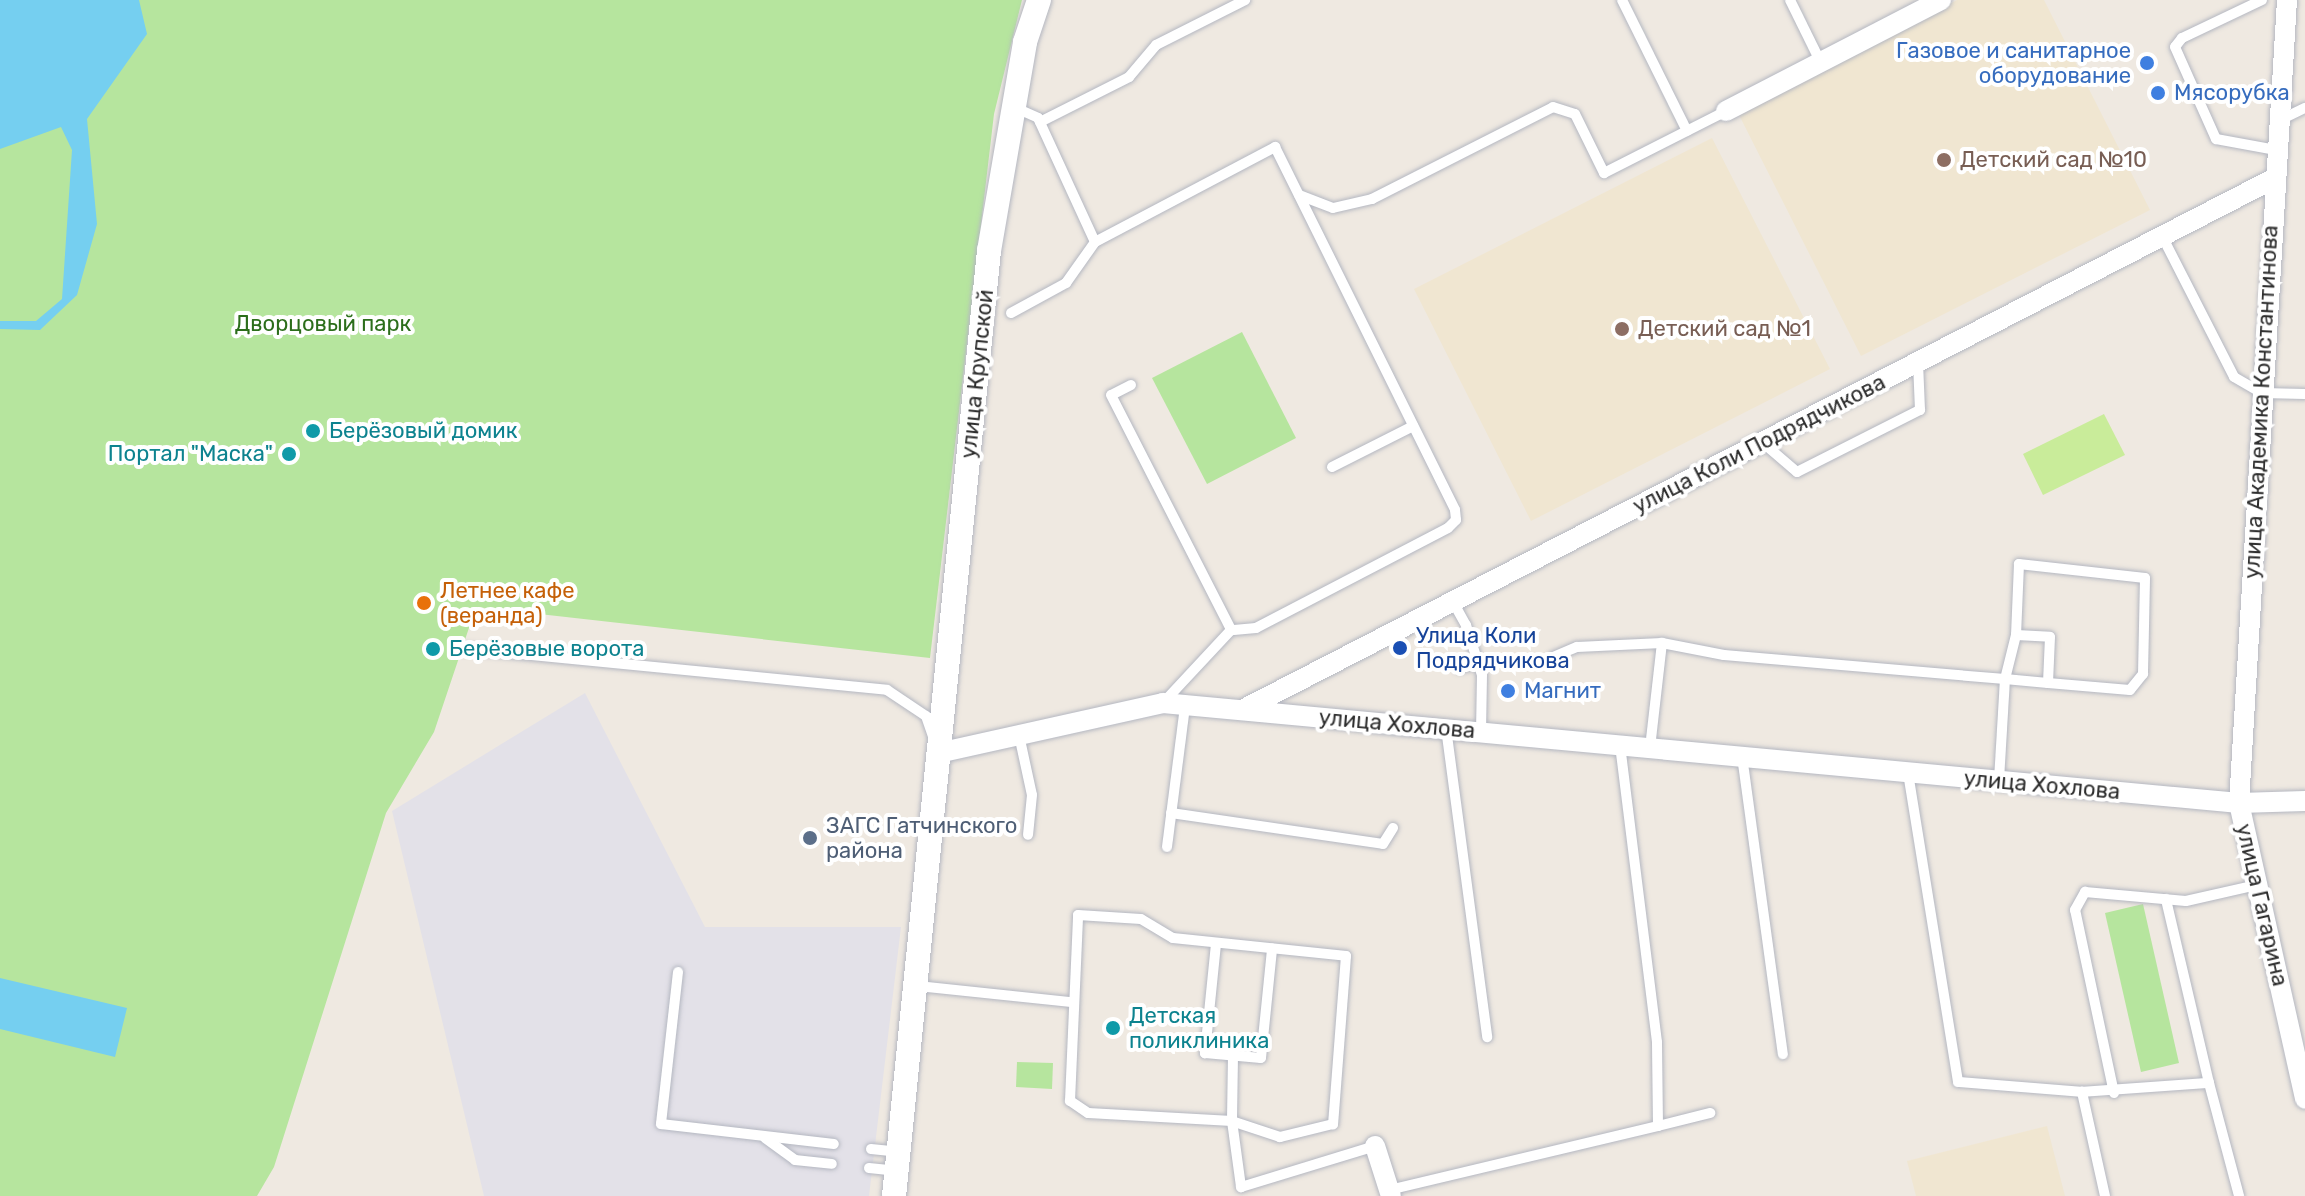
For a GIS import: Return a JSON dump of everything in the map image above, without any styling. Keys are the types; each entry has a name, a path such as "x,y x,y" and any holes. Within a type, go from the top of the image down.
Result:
{"street":[{"name":"улица Крупской","path":"938,753 989,251 1025,42 1039,0"},
{"path":"1726,111 1941,0"},
{"name":"улица Академика Константинова","path":"2239,803 2273,179 2287,0"},
{"name":"улица Коли Подрядчикова","path":"1244,709 2273,179"},
{"path":"1311,674 1300,697 1316,716"},
{"name":"улица Хохлова","path":"938,753 1163,703 2239,803 2305,801"},
{"path":"894,1196 918,986 938,753"},
{"name":"улица Гагарина","path":"2239,803 2305,1099"},
{"path":"1375,1146 1390,1193"}],"lane":[{"path":"1040,122 1129,77 1156,45 1245,0"},
{"path":"1622,0 1687,131"},
{"path":"1790,0 1820,61"},
{"path":"2262,0 2182,38 2175,47 2216,139 2276,150"},
{"path":"1014,107 1040,122 1095,242"},
{"path":"1298,194 1333,208 1372,199 1553,107 1575,114 1604,173 1726,111"},
{"path":"2279,121 2305,108"},
{"path":"1011,313 1066,283 1095,242 1275,147 1455,510 1456,520 1448,528 1256,628 1231,630 1163,703"},
{"path":"2162,235 2234,377 2262,393 2305,394"},
{"path":"1762,442 1797,472 1920,410 1918,362"},
{"path":"1131,385 1111,395 1231,630"},
{"path":"1332,467 1413,426"},
{"path":"1553,657 1577,647 1662,643 1724,655 2005,679 2130,690 2143,674 2145,578 2019,564 2016,635 2005,679 1999,781"},
{"path":"1452,600 1479,663 1481,732"},
{"path":"2016,635 2050,637 2048,683"},
{"path":"1650,748 1662,643"},
{"path":"460,648 887,690 926,716 938,753"},
{"path":"1459,668 1479,663"},
{"path":"1167,847 1185,706"},
{"path":"1446,728 1487,1037"},
{"path":"1019,735 1032,795 1028,835"},
{"path":"1620,745 1657,1042 1658,1126"},
{"path":"1742,756 1783,1054"},
{"path":"1908,773 1958,1082 2114,1093 2209,1083"},
{"path":"1171,813 1383,844 1393,828"},
{"path":"2114,1093 2075,910 2085,892 2186,901 2257,885"},
{"path":"2166,899 2239,1196"},
{"path":"1078,915 1141,919 1173,938 1216,944 1346,956 1333,1124 1280,1137 1232,1121 1088,1113 1070,1101 1071,1002 1078,915"},
{"path":"1216,944 1205,1053 1233,1056 1261,1058 1272,949"},
{"path":"678,972 661,1124 834,1144"},
{"path":"918,986 1071,1002"},
{"path":"1233,1056 1232,1121 1241,1187 1375,1146"},
{"path":"2082,1092 2105,1196"},
{"path":"1390,1193 1710,1113"},
{"path":"763,1136 795,1160 832,1164"},
{"path":"871,1149 897,1162"},
{"path":"869,1168 897,1162"}],"shaded area":[{"name":"Детский сад №10","path":"1957,0 2044,0 2150,210 1861,356 1737,111"},
{"name":"Детский сад №1","path":"1712,138 1830,369 1531,521 1414,289"},
{"path":"585,693 705,927 901,927 869,1196 484,1196 392,811"},
{"path":"2047,1126 2065,1196 1916,1196 1907,1161"}],"green space":[{"name":"Дворцовый парк","path":"0,0 1022,0 994,114 930,658 476,607 434,732 386,813 274,1167 257,1196 0,1196"},
{"path":"1242,332 1296,438 1207,484 1152,378"},
{"path":"2104,414 2125,455 2043,495 2023,454"},
{"path":"2143,904 2179,1063 2141,1072 2105,913"},
{"path":"1017,1062 1053,1063 1052,1089 1016,1087"}],"water":[{"path":"0,0 139,0 147,34 87,119 97,224 77,295 40,330 0,329 0,321 36,321 62,299 72,150 61,127 0,149"},
{"path":"0,978 127,1008 115,1057 0,1029"}],"place":[{"name":"Газовое и санитарное оборудование","path":"2147,63"},
{"name":"Мясорубка","path":"2158,93"},
{"name":"Детский сад №10","path":"1944,160"},
{"name":"Детский сад №1","path":"1622,329"},
{"name":"Берёзовый домик","path":"313,431"},
{"name":"Портал \"Маска\"","path":"289,454"},
{"name":"Летнее кафе (веранда)","path":"424,603"},
{"name":"Улица Коли Подрядчикова","path":"1400,648"},
{"name":"Берёзовые ворота","path":"433,649"},
{"name":"Магнит","path":"1508,691"},
{"name":"ЗАГС Гатчинского района","path":"810,838"},
{"name":"Детская поликлиника","path":"1113,1028"}]}
